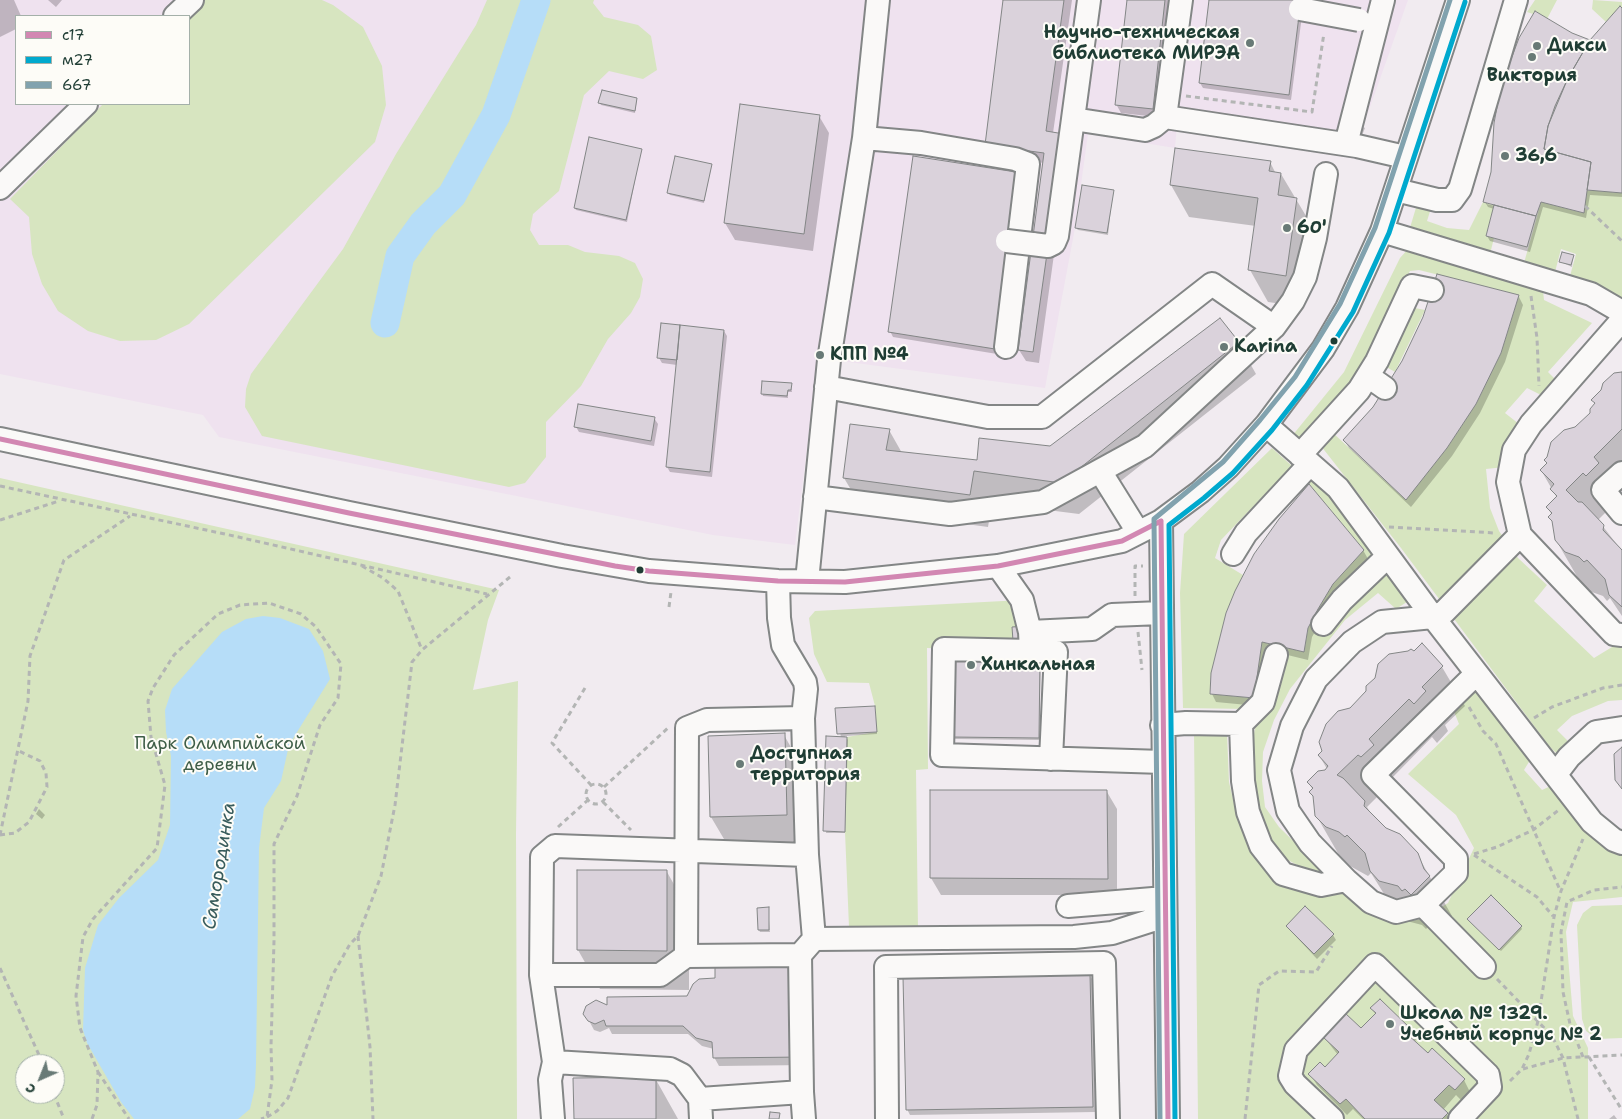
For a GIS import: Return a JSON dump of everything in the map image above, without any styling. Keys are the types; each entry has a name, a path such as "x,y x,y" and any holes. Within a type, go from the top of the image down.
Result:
{"street":[{"path":"176,15 192,0"},
{"path":"807,581 826,387 864,138 878,0"},
{"path":"1007,241 1048,246 1054,243 1057,236 1089,0"},
{"path":"1073,119 1145,130 1154,126 1165,117 1181,0"},
{"path":"1346,144 1368,22 1383,0"},
{"path":"0,439 349,513 615,566 657,572 778,581 845,582 998,566 1122,541 1160,522 1200,492 1228,467 1266,425 1323,349 1347,308 1382,231 1458,0"},
{"path":"1396,190 1437,200 1452,200 1460,190 1516,0"},
{"path":"1300,9 1368,22"},
{"path":"0,188 85,105"},
{"path":"1165,117 1346,144 1405,157"},
{"path":"864,138 940,146 1015,159 1028,164 1006,347"},
{"path":"815,497 950,514 1043,502 1145,446 1274,327 1293,301 1305,277 1315,238 1326,174"},
{"path":"1382,231 1591,294 1622,312"},
{"path":"826,387 988,417 1042,417 1212,284 1274,327"},
{"path":"1233,554 1246,532 1347,404 1377,382 1412,286 1432,290"},
{"path":"1622,320 1542,411 1514,450 1508,482 1520,535 1614,634 1622,635"},
{"path":"1266,425 1338,488 1433,617 1470,680 1519,728 1592,822 1614,840 1622,843"},
{"path":"1100,471 1138,532"},
{"path":"1622,473 1603,490 1622,513"},
{"path":"1160,522 1168,1119"},
{"path":"1470,680 1372,776 1464,857 1456,873 1423,905 1396,912 1371,902 1346,880 1310,843 1288,811 1279,770 1292,726 1316,678 1352,642 1382,622 1433,617 1444,612 1520,535"},
{"path":"1323,624 1342,600 1388,556"},
{"path":"998,566 1022,600 1031,642"},
{"path":"778,581 779,618 783,645 805,682 806,689 803,718 807,947 802,1092 804,1119"},
{"path":"1161,613 1112,615 1092,629 1031,642 944,649 942,755 1163,762"},
{"path":"1031,642 1056,652 1051,759"},
{"path":"1162,725 1186,723 1241,724 1263,702 1276,655"},
{"path":"686,956 688,850 687,728 707,720 803,718"},
{"path":"1241,724 1244,781 1248,812 1261,846 1283,874 1321,885 1346,880"},
{"path":"1556,774 1569,757 1596,732 1622,728"},
{"path":"553,1119 550,1080 554,1062 541,975 542,857 555,846 806,855"},
{"path":"1423,905 1484,967"},
{"path":"1068,906 1165,907"},
{"path":"541,975 660,975 686,956 807,947 1074,937 1112,933 1165,907"},
{"path":"887,1119 886,966 1104,963 1108,1119"},
{"path":"1332,1119 1295,1084 1290,1076 1296,1050 1375,965 1488,1075 1490,1087 1460,1119"},
{"path":"554,1062 670,1069 682,1075 701,1109 802,1092"}],"path":[{"path":"1168,93 1312,112 1324,28"},
{"path":"1584,206 1622,241"},
{"path":"1528,275 1537,338 1538,380 1542,411"},
{"path":"0,486 360,564 488,594"},
{"path":"0,520 60,500"},
{"path":"19,752 40,761 46,772 47,787 30,822 15,833 0,835 28,702 30,656 64,560 130,515"},
{"path":"1365,525 1520,535"},
{"path":"360,564 371,573 383,578 398,591 422,650"},
{"path":"261,1119 267,1118 277,1111 288,1098 332,976 350,944 358,936 381,876 395,805 412,662 422,650 510,577"},
{"path":"669,607 671,592"},
{"path":"129,1119 98,1072 80,1028 76,996 83,937 93,918 157,848 165,785 151,737 148,701 151,694 174,655 218,614 240,605 269,603 301,614 316,626 342,664 338,698 320,725 297,796 274,844 272,1080 267,1118"},
{"path":"1470,680 1471,710 1484,731 1496,744 1561,891"},
{"path":"1519,728 1552,707 1603,688 1622,685"},
{"path":"585,688 552,742 591,785"},
{"path":"604,787 675,721"},
{"path":"598,783 604,787 607,793 603,802 597,804 588,800 586,790 591,785 598,783"},
{"path":"1464,857 1497,847 1534,830 1574,798"},
{"path":"555,846 550,833 588,800"},
{"path":"603,802 648,849"},
{"path":"1510,1081 1522,1069 1529,1054 1538,1020 1554,917 1561,891 1576,852 1592,822"},
{"path":"1464,857 1537,897 1554,917"},
{"path":"1583,1057 1570,1024 1563,992 1561,932 1567,902 1594,890 1622,887"},
{"path":"358,936 370,1047 373,1119"},
{"path":"1246,1119 1259,985 1279,971 1316,972 1332,946"},
{"path":"1484,967 1552,1036 1563,1058 1578,1119"},
{"path":"0,968 39,1054"},
{"path":"1522,1069 1563,1058 1622,1055"},
{"path":"1588,1056 1622,1110"},
{"path":"92,1119 97,1105 98,1072"},
{"path":"58,1104 64,1119"}],"shaded area":[{"path":"0,0 1408,0 1353,155 1177,124 1175,148 1088,134 1075,228 1045,388 818,358 795,545 713,535 219,437 203,415 0,374"}],"green space":[{"path":"205,0 322,0 333,5 363,27 382,66 386,105 375,142 189,324 156,340 120,341 88,331 58,311 42,284 32,254 29,217 10,199 102,105 190,105 190,15"},
{"path":"487,0 594,0 593,3 604,17 638,25 651,36 657,70 643,79 609,71 584,95 559,191 533,214 530,230 539,245 568,245 585,252 619,256 635,263 643,279 640,297 631,313 608,339 581,386 546,422 546,457 525,483 509,487 262,436 245,407 246,389 251,374 343,249 396,154 476,25"},
{"path":"1535,0 1557,0 1547,19 1535,11 1533,14 1527,12"},
{"path":"1593,0 1622,2 1622,8 1606,22 1592,9"},
{"path":"1587,190 1622,193 1622,303 1570,276 1576,254 1561,249 1555,272 1524,263 1541,202 1583,213"},
{"path":"1418,201 1432,205 1427,221 1447,228 1469,230 1483,202 1494,205 1486,236 1494,238 1490,254 1409,231"},
{"path":"1409,248 1543,291 1544,300 1592,323 1548,372 1559,383 1545,397 1527,388 1505,413 1519,424 1505,467 1486,469 1490,508 1499,531 1518,558 1547,585 1534,601 1594,658 1617,644 1622,645 1622,700 1608,701 1572,716 1557,730 1567,740 1569,747 1564,752 1556,753 1549,746 1401,548 1321,446 1333,433 1405,499 1447,448 1476,404 1501,353 1519,295 1419,270 1410,271 1397,294 1364,367 1300,443 1292,436 1344,372 1400,258"},
{"path":"1410,307 1425,310 1395,372 1383,365"},
{"path":"1272,448 1292,466 1221,540 1215,558 1243,575 1226,613 1211,673 1210,694 1254,698 1262,642 1304,652 1308,628 1318,609 1333,584 1364,550 1309,484 1315,475 1410,600 1396,609 1378,593 1345,620 1290,689 1274,720 1263,752 1262,781 1265,807 1279,827 1329,876 1314,874 1284,858 1269,837 1253,801 1250,755 1256,723 1248,709 1183,708 1180,593 1184,534"},
{"name":"Парк Олимпийской деревни","path":"0,478 499,590 488,620 473,690 518,681 516,834 517,1119 0,1119"},
{"path":"1022,600 1031,651 927,648 928,769 916,770 918,930 849,927 845,832 847,737 876,732 875,706 869,683 827,682 814,654 809,618 815,611"},
{"path":"1469,690 1478,691 1532,757 1524,770 1542,790 1555,784 1622,851 1622,897 1573,902 1566,932 1573,1016 1588,1048 1588,1119 1198,1119 1194,732 1227,733 1229,782 1237,816 1249,847 1270,876 1279,884 1345,887 1364,909 1392,923 1423,919 1448,903 1474,848 1456,815 1408,774 1459,724 1453,709"},
{"path":"1622,905 1622,1038 1597,1039 1586,1031 1582,1019 1577,925 1583,913 1592,906"}],"water":[{"path":"263,616 280,618 309,629 323,651 330,679 289,745 281,781 264,808 259,848 255,1087 250,1109 238,1119 134,1119 121,1102 87,1043 83,1030 85,968 98,925 119,898 158,860 170,825 171,756 166,732 165,710 172,689 222,632 246,619"}],"building":[{"path":"1003,0 1064,0 1046,131 1064,134 1033,352 1018,350 1044,153 985,145"},
{"path":"1127,0 1165,0 1153,109 1115,105"},
{"name":"Научно-техническая библиотека МИРЭА","path":"1209,0 1301,0 1289,95 1199,83"},
{"path":"1620,6 1622,8 1622,193 1587,190 1591,162 1544,149 1548,126 1568,78 1590,40"},
{"path":"1535,11 1572,33 1590,40 1568,78 1555,106 1548,126 1544,149 1591,162 1584,213 1541,202 1536,216 1483,202 1491,172 1494,123 1501,86 1519,38"},
{"path":"602,90 637,98 635,111 598,103"},
{"path":"740,104 820,115 804,234 724,223"},
{"path":"589,137 642,149 626,220 574,208"},
{"path":"1175,148 1271,161 1269,171 1281,173 1278,195 1297,198 1286,276 1248,270 1258,198 1170,185"},
{"path":"675,156 712,164 704,201 667,193"},
{"path":"913,156 1016,172 995,349 888,332"},
{"path":"1082,185 1114,190 1107,233 1075,228"},
{"path":"1494,205 1536,216 1527,247 1486,236"},
{"path":"1562,252 1574,255 1571,265 1559,262"},
{"path":"1437,274 1519,295 1501,353 1476,404 1447,448 1406,500 1343,440 1373,407 1402,361 1423,317"},
{"path":"1220,318 1239,342 1061,483 974,471 970,495 843,478 850,424 890,429 886,450 977,460 979,438 1050,446"},
{"path":"661,323 680,325 677,360 657,358"},
{"path":"680,325 724,330 710,472 666,467"},
{"path":"1622,372 1622,429 1594,457 1599,463 1586,476 1583,473 1566,490 1578,502 1582,502 1604,525 1603,530 1622,550 1622,607 1609,595 1605,579 1587,560 1584,562 1579,557 1565,552 1555,540 1552,521 1548,517 1552,513 1546,507 1557,496 1550,489 1554,484 1540,470 1547,463 1544,460 1547,457 1551,442 1564,430 1575,427 1590,413 1590,409 1595,403 1591,400 1601,390 1603,383 1614,373"},
{"path":"762,381 792,383 791,390 788,390 787,396 761,394"},
{"path":"578,404 655,417 651,441 574,427"},
{"path":"1309,484 1364,550 1333,584 1318,609 1308,628 1304,652 1262,642 1254,698 1210,694 1211,673 1226,613 1235,591 1254,554 1279,519"},
{"path":"1026,626 1027,641 1013,641 1012,627"},
{"path":"1422,643 1443,666 1422,687 1426,691 1414,704 1409,699 1369,739 1374,745 1361,757 1358,755 1337,775 1343,778 1365,801 1364,806 1386,828 1400,834 1418,853 1424,869 1430,876 1411,895 1405,889 1402,891 1398,886 1379,881 1370,871 1365,853 1347,835 1345,837 1339,832 1326,827 1315,816 1313,796 1309,792 1313,788 1307,782 1318,771 1325,770 1328,766 1318,755 1322,751 1319,742 1326,724 1338,711 1350,708 1366,691 1366,686 1375,678 1378,664 1389,654 1411,649 1414,651"},
{"path":"954,656 1040,658 1039,738 952,737"},
{"path":"875,706 877,732 837,734 835,708"},
{"path":"785,733 787,815 710,817 708,736"},
{"path":"826,736 847,737 845,832 823,831"},
{"path":"1622,747 1622,789 1615,780 1614,754"},
{"path":"930,790 1107,790 1108,879 930,878"},
{"path":"577,870 667,870 667,951 577,950"},
{"path":"1491,895 1522,926 1499,950 1467,919"},
{"path":"1305,906 1334,934 1314,954 1286,926"},
{"path":"769,907 769,930 758,930 757,908"},
{"path":"802,964 804,1057 713,1058 712,1042 696,1038 683,1026 606,1026 604,1020 595,1024 588,1021 583,1014 586,1006 596,1000 607,1005 607,997 687,996 693,984 699,979 715,978 715,967"},
{"path":"1090,974 1093,1107 906,1110 903,977"},
{"path":"1380,999 1410,1028 1406,1033 1428,1053 1432,1048 1465,1079 1455,1090 1449,1085 1434,1100 1448,1113 1442,1119 1365,1119 1346,1099 1340,1104 1308,1074 1320,1062 1325,1067 1339,1052 1323,1037 1345,1013 1361,1028 1376,1013 1370,1008"},
{"path":"656,1077 656,1119 574,1119 573,1078"},
{"path":"770,1112 780,1113 779,1119 769,1119"}],"waterway":[{"name":"Самородинка","path":"385,323 400,256 423,224 452,195 496,115 536,0"}],"transit line":[{"name":"667","path":"1160,1119 1154,519 1223,462 1260,420 1295,377 1340,304 1375,228 1450,0"},
{"name":"м27","path":"1175,1119 1169,525 1233,473 1272,430 1307,385 1353,312 1389,233 1465,2"},
{"name":"с17","path":"0,439 349,513 615,566 649,571 778,581 845,582 998,566 1122,541 1161,521"},
{"name":"с17","path":"1161,521 1168,1119"}],"place":[{"name":"Научно-техническая библиотека МИРЭА","path":"1250,43"},
{"name":"Дикси","path":"1537,46"},
{"name":"Виктория","path":"1532,57"},
{"name":"36,6","path":"1505,156"},
{"name":"60'","path":"1287,228"},
{"name":"Karina","path":"1224,347"},
{"name":"КПП №4","path":"820,355"},
{"name":"Хинкальная","path":"971,665"},
{"name":"Доступная территория","path":"740,764"},
{"name":"Школа № 1329. Учебный корпус № 2","path":"1390,1024"}]}
